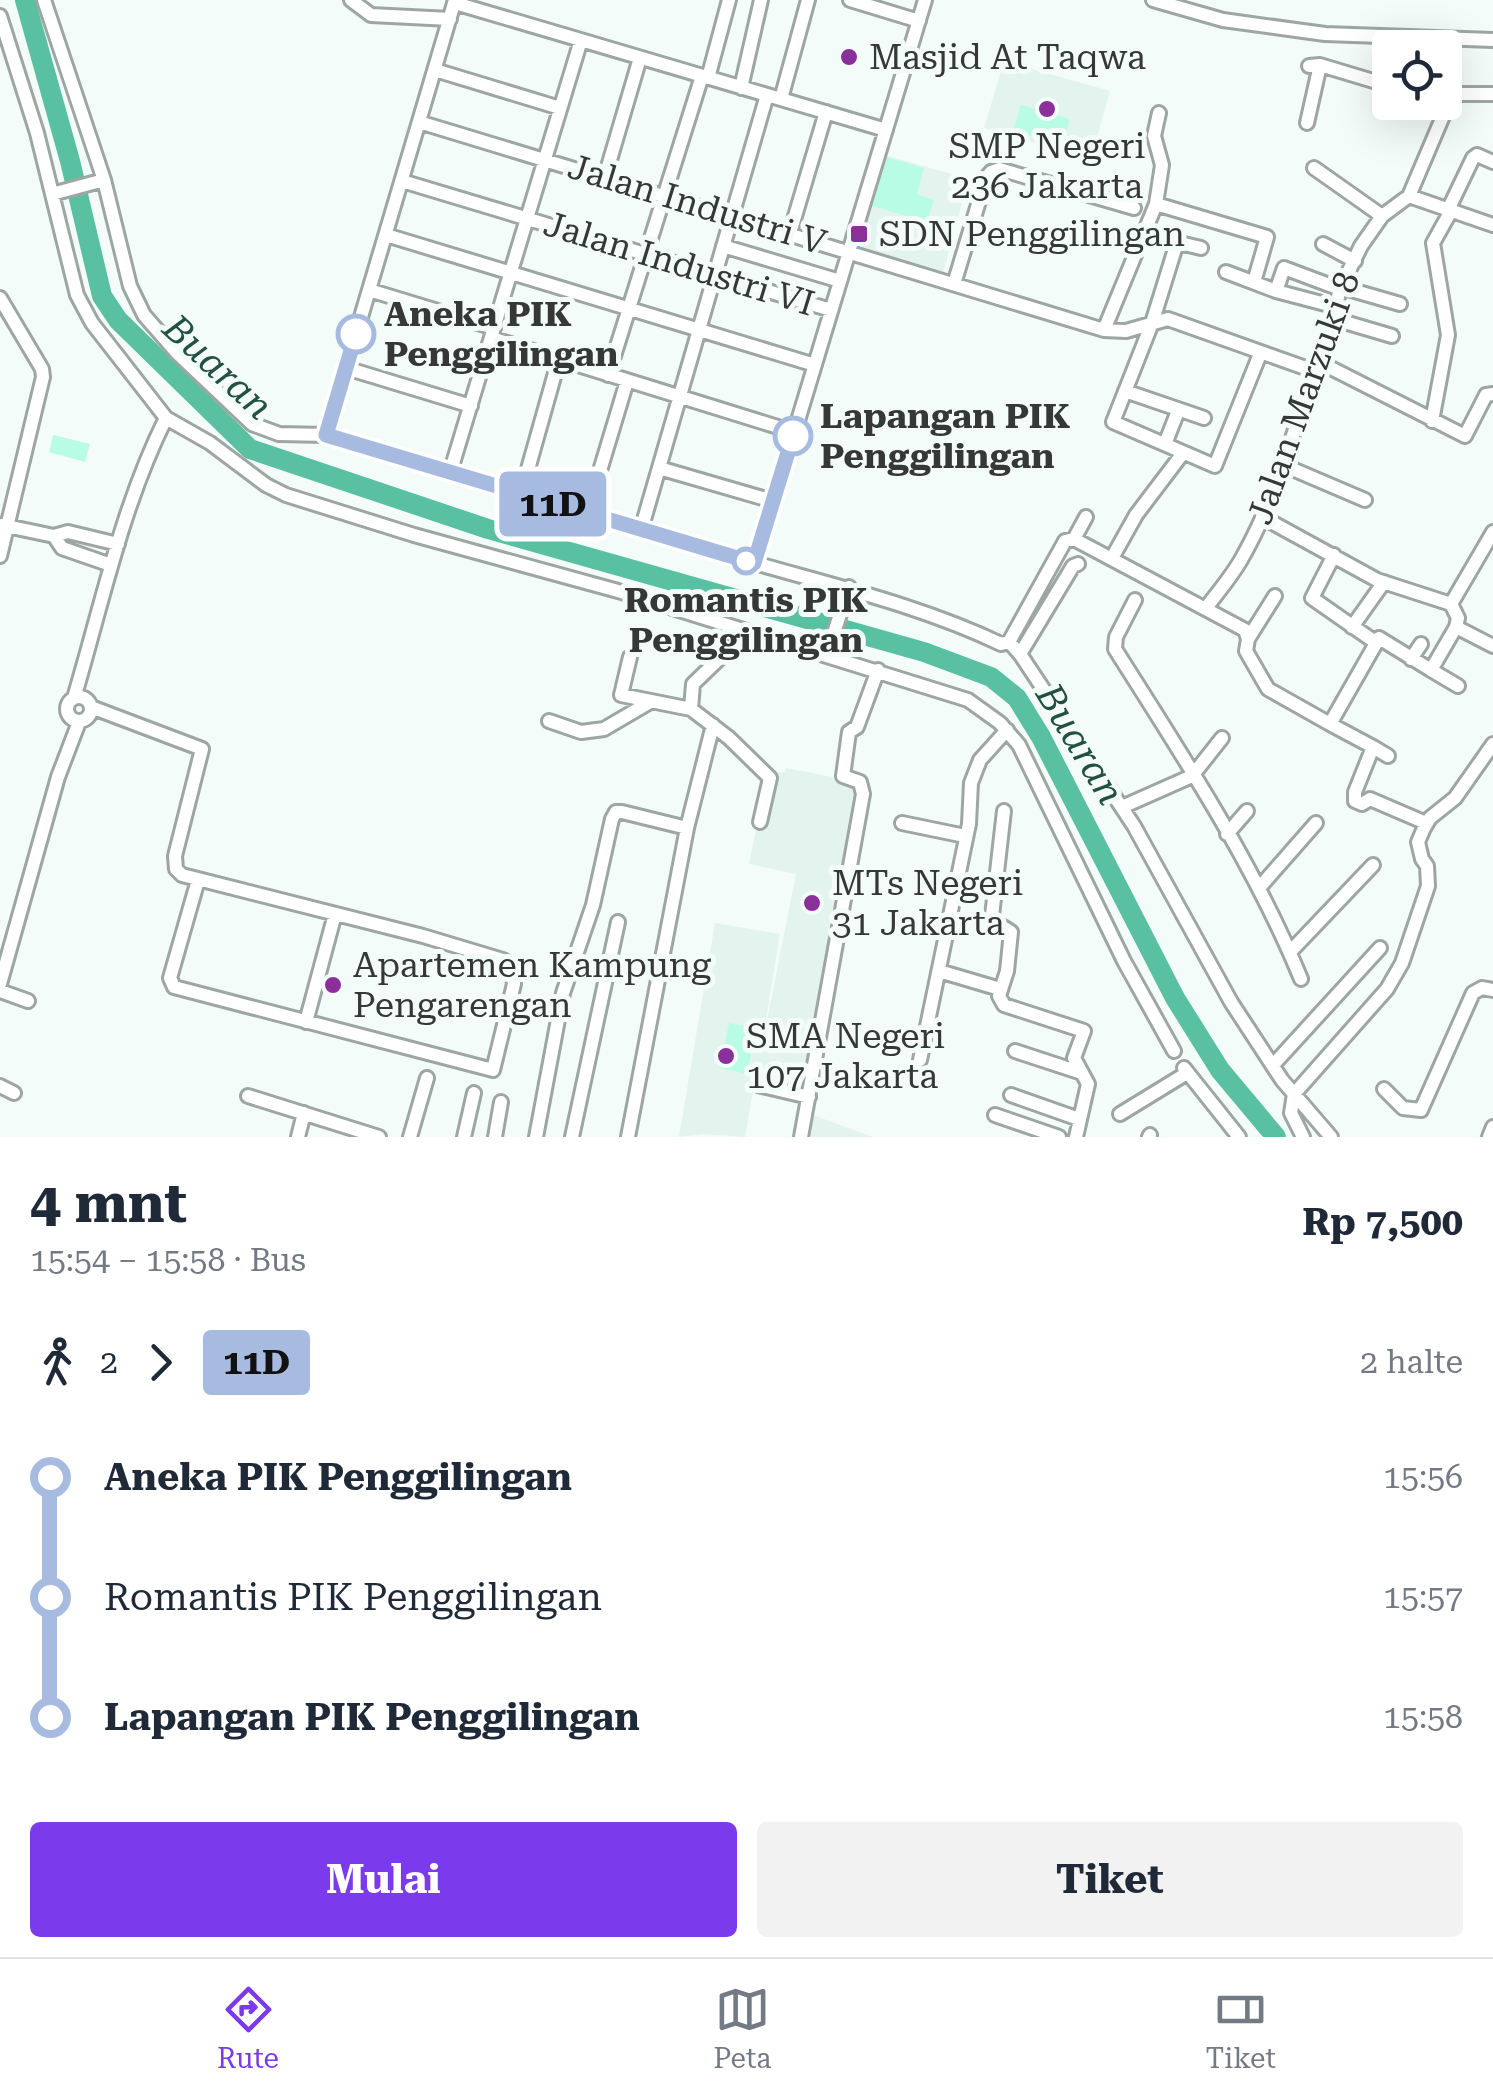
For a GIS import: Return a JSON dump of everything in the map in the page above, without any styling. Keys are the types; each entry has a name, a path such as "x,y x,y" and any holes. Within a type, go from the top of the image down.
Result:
{"street":[{"path":"44,0 130,286 144,315 178,354 252,424 279,434 326,435 951,620 1001,644 1009,642 1065,541 1074,539 1245,630 1248,639"},
{"path":"352,0 372,15 450,19"},
{"path":"608,375 729,0"},
{"path":"742,88 761,0"},
{"path":"782,100 808,0"},
{"path":"850,0 918,21"},
{"path":"1152,0 1223,20 1325,34 1493,40"},
{"path":"326,435 455,2 886,130"},
{"path":"754,563 924,2"},
{"path":"0,16 5,49 55,193 77,295 92,323 166,418 286,495 747,632 828,652 968,700 1019,745 1124,961 1174,1051"},
{"path":"450,473 581,40"},
{"path":"605,176 640,58"},
{"path":"1307,123 1315,66 1372,81"},
{"path":"434,70 560,108"},
{"path":"1462,94 1493,94"},
{"path":"640,530 767,95"},
{"path":"790,233 826,112"},
{"path":"1159,113 1154,136 1162,165 1156,204 1104,330 1126,331 1168,319 1187,324 1260,354 1352,376 1466,436 1486,395 1493,394"},
{"path":"1438,120 1410,196 1493,225"},
{"name":"Jalan Industri V","path":"419,122 1104,330"},
{"path":"1432,421 1448,336 1433,243 1473,158 1477,155 1493,162"},
{"path":"1314,168 1382,216"},
{"path":"954,284 990,172 999,170 1134,208"},
{"path":"55,193 100,181"},
{"name":"Jalan Industri VI","path":"402,181 831,310"},
{"name":"Jalan Marzuki 8","path":"1206,608 1241,561 1284,465 1340,288 1382,216 1410,196"},
{"path":"1156,204 1267,237 1254,282"},
{"path":"386,235 814,365"},
{"path":"1201,248 1180,244 1175,248 1152,323 1114,422 1210,466 1218,463 1232,418 1260,354"},
{"path":"1322,244 1355,261"},
{"path":"724,246 840,281"},
{"path":"1276,290 1284,268 1400,304"},
{"path":"1226,272 1392,336"},
{"path":"369,290 559,359 794,432"},
{"path":"0,298 42,368 42,385 4,526 0,556"},
{"path":"521,494 559,359"},
{"path":"346,368 470,406"},
{"path":"587,514 627,380"},
{"path":"1125,390 1204,418"},
{"path":"1165,444 1178,411"},
{"path":"0,984 6,938 80,710 84,668 111,564 148,454 166,418"},
{"path":"1112,558 1136,515 1182,453"},
{"path":"1284,465 1364,500"},
{"path":"660,468 773,501"},
{"path":"1074,539 1086,517"},
{"path":"1262,517 1384,582 1451,604 1458,618 1456,627 1431,670"},
{"path":"4,526 54,536 68,532 118,544"},
{"path":"1451,604 1493,532"},
{"path":"54,536 62,548 111,564"},
{"path":"1334,556 1312,598 1376,642"},
{"path":"1020,654 1073,566 1078,564"},
{"path":"1352,627 1384,582"},
{"path":"828,652 848,589"},
{"path":"1275,596 1248,639 1246,652 1268,689 1388,756"},
{"path":"1135,600 1114,649 1187,763 1259,888 1301,979"},
{"path":"1456,627 1493,646"},
{"path":"691,710 693,684 747,632"},
{"path":"1330,724 1381,638 1458,686"},
{"path":"1009,642 1122,807 1231,1002 1294,1094 1332,1137"},
{"path":"1411,659 1421,644"},
{"path":"630,656 620,692 691,710 770,778 760,822"},
{"path":"801,1137 863,794 860,782 844,777 843,773 849,732 857,727 878,670"},
{"path":"548,721 581,732 604,729 650,702"},
{"path":"80,710 202,749 174,863 182,875 423,936 503,960 511,966 514,984 496,1065 487,1069 171,984 198,880"},
{"path":"628,1137 688,828 713,725"},
{"path":"920,1060 969,824 969,793 974,774 990,746 1006,730"},
{"path":"1122,807 1192,776 1222,738"},
{"path":"1303,1137 1291,1113 1294,1094 1387,989 1402,963 1428,886 1429,876 1418,842 1426,823 1456,798 1493,744"},
{"path":"1372,747 1355,802 1362,804 1370,798 1426,823"},
{"path":"1004,811 992,916 1011,932 1000,989 1004,1005 1084,1030 1074,1058 1088,1091 1076,1137"},
{"path":"1228,834 1247,811"},
{"path":"536,1137 563,993 593,905 612,819 616,812 622,812 688,828"},
{"path":"902,823 965,836"},
{"path":"1259,888 1316,823"},
{"path":"1290,952 1373,865"},
{"path":"306,1022 334,914"},
{"path":"572,1137 618,922"},
{"path":"1273,1065 1380,948"},
{"path":"939,971 1000,989"},
{"path":"1384,1090 1407,1110 1421,1110 1473,993 1482,988 1493,990"},
{"path":"0,991 28,1001"},
{"path":"1015,1051 1082,1073"},
{"path":"1120,1114 1185,1071 1239,1137"},
{"path":"410,1137 427,1078"},
{"path":"758,1085 809,1097"},
{"path":"0,1086 14,1093"},
{"path":"464,1137 474,1093"},
{"path":"1011,1095 1079,1119"},
{"path":"248,1096 379,1137"},
{"path":"495,1137 501,1102"},
{"path":"298,1137 304,1113"},
{"path":"995,1114 1035,1133 1059,1137"},
{"path":"1489,1137 1493,1128"}],"shaded area":[{"name":"SMP Negeri 236 Jakarta","path":"1004,61 1110,91 1091,159 984,128"},
{"path":"878,153 969,179 943,273 851,248"},
{"path":"786,768 858,782 828,931 835,934 804,1091 755,1080 745,1137 679,1137 715,923 780,934 761,1050 796,874 749,864 768,770 784,773"},
{"path":"810,1114 873,1137 805,1137"}],"green space":[{"path":"1021,105 1070,119 1062,145 1013,131"},
{"path":"886,157 924,168 917,194 934,200 927,222 872,206"},
{"path":"53,435 90,444 85,462 49,452"},
{"path":"729,1023 756,1028 747,1074 720,1068"}],"waterway":[{"name":"Buaran","path":"25,0 70,161 102,296 118,320 250,449 488,529 924,652 991,677 1017,698 1041,737 1175,998 1220,1070 1276,1137"}],"bus line":[{"name":"11D","path":"356,334 326,435 754,563 793,436"}],"place":[{"name":"Masjid At Taqwa","path":"849,57"},
{"name":"SMP Negeri 236 Jakarta","path":"1047,109"},
{"name":"SDN Penggilingan","path":"859,234"},
{"name":"Aneka PIK Penggilingan","path":"356,334"},
{"name":"Lapangan PIK Penggilingan","path":"793,436"},
{"name":"Romantis PIK Penggilingan","path":"746,561"},
{"name":"MTs Negeri 31 Jakarta","path":"812,903"},
{"name":"Apartemen Kampung Pengarengan","path":"333,985"},
{"name":"SMA Negeri 107 Jakarta","path":"726,1056"}]}
